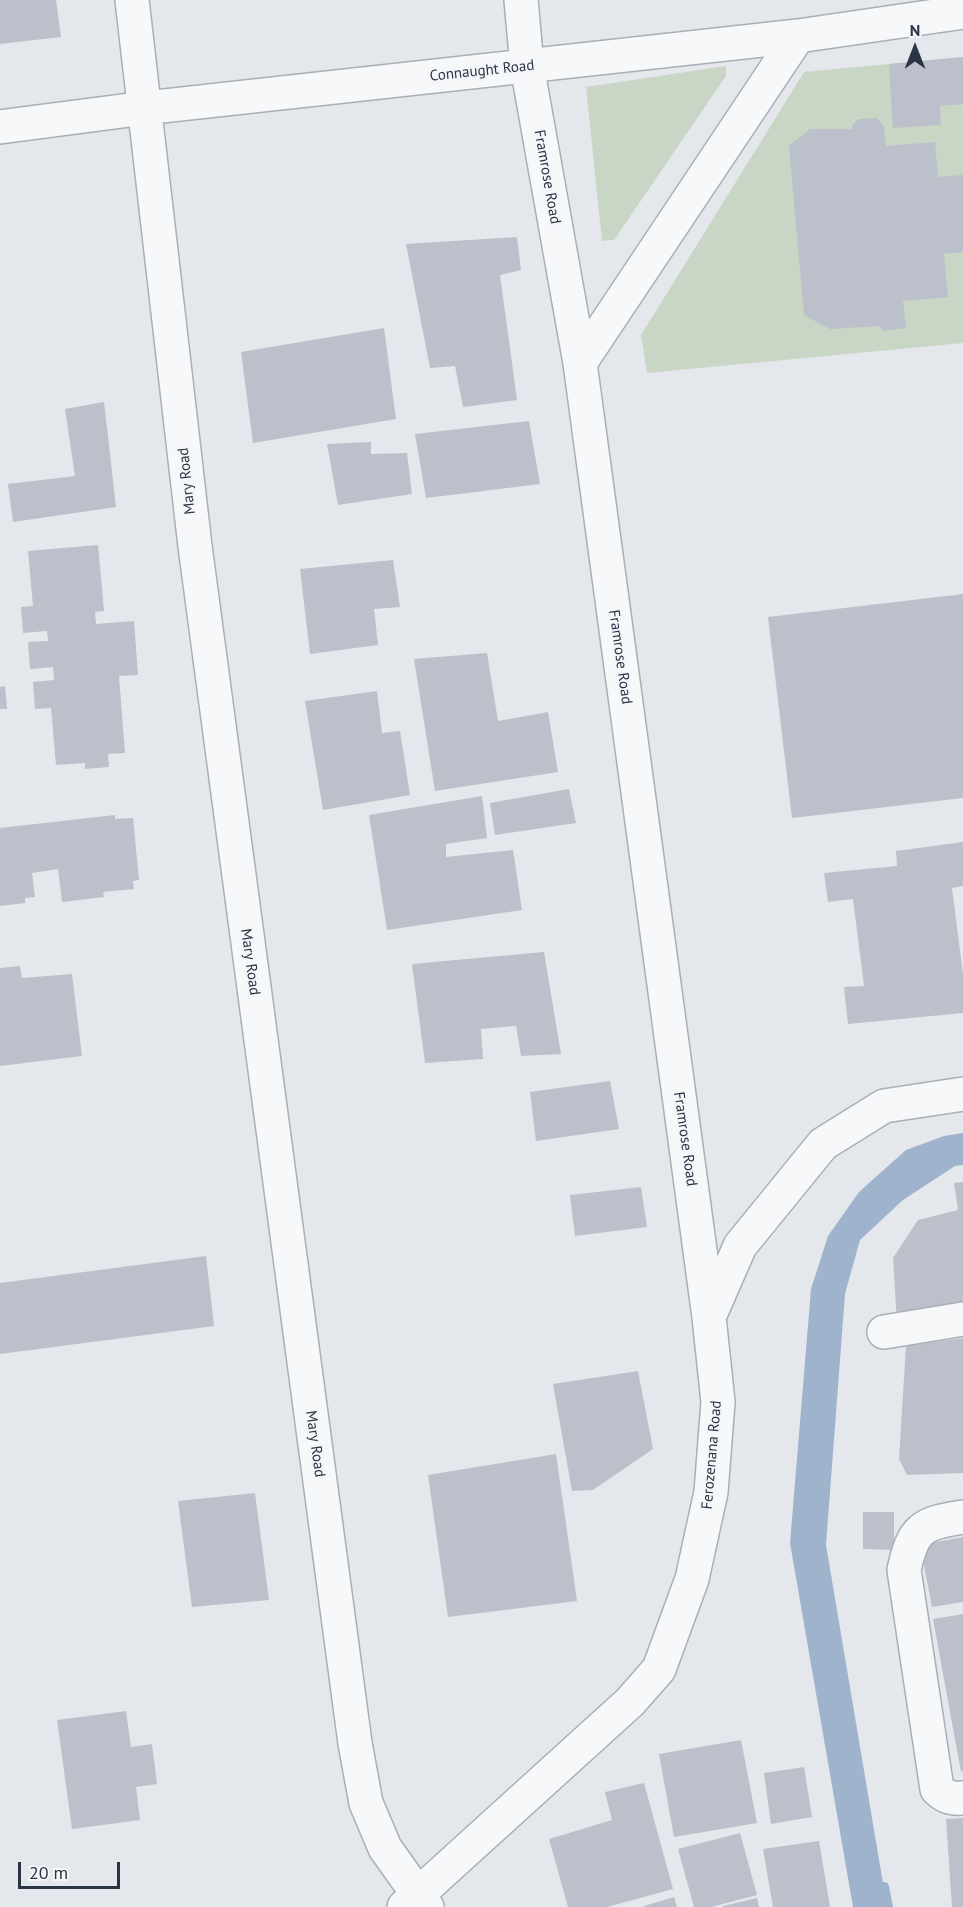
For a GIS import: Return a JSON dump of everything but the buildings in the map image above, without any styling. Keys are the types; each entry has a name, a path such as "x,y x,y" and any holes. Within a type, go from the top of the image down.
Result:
{"street":[{"name":"Mary Road","path":"132,0 196,558 355,1743 366,1803 385,1848 417,1903"},
{"name":"Framrose Road","path":"521,0 527,66 580,363 709,1317"},
{"name":"Connaught Road","path":"0,127 146,108 798,36 963,12"},
{"path":"580,363 798,36"},
{"name":"Ferozenana Road","path":"417,1903 630,1702 659,1669 692,1579 711,1492 718,1402 709,1317 740,1246 823,1144 884,1106 963,1094"},
{"path":"884,1332 963,1319"},
{"path":"963,1517 934,1521 918,1532 908,1549 904,1570 937,1789 944,1796 955,1799 963,1798"}],"green space":[{"path":"963,57 963,343 647,373 641,335 804,72"},
{"path":"726,66 726,76 614,240 602,241 586,87"}],"water":[{"path":"963,1133 963,1165 955,1166 903,1200 860,1240 845,1294 826,1545 887,1907 853,1907 790,1543 811,1289 828,1236 859,1192 906,1150 944,1136"}],"waterway":[{"path":"884,1887 888,1907"}]}
